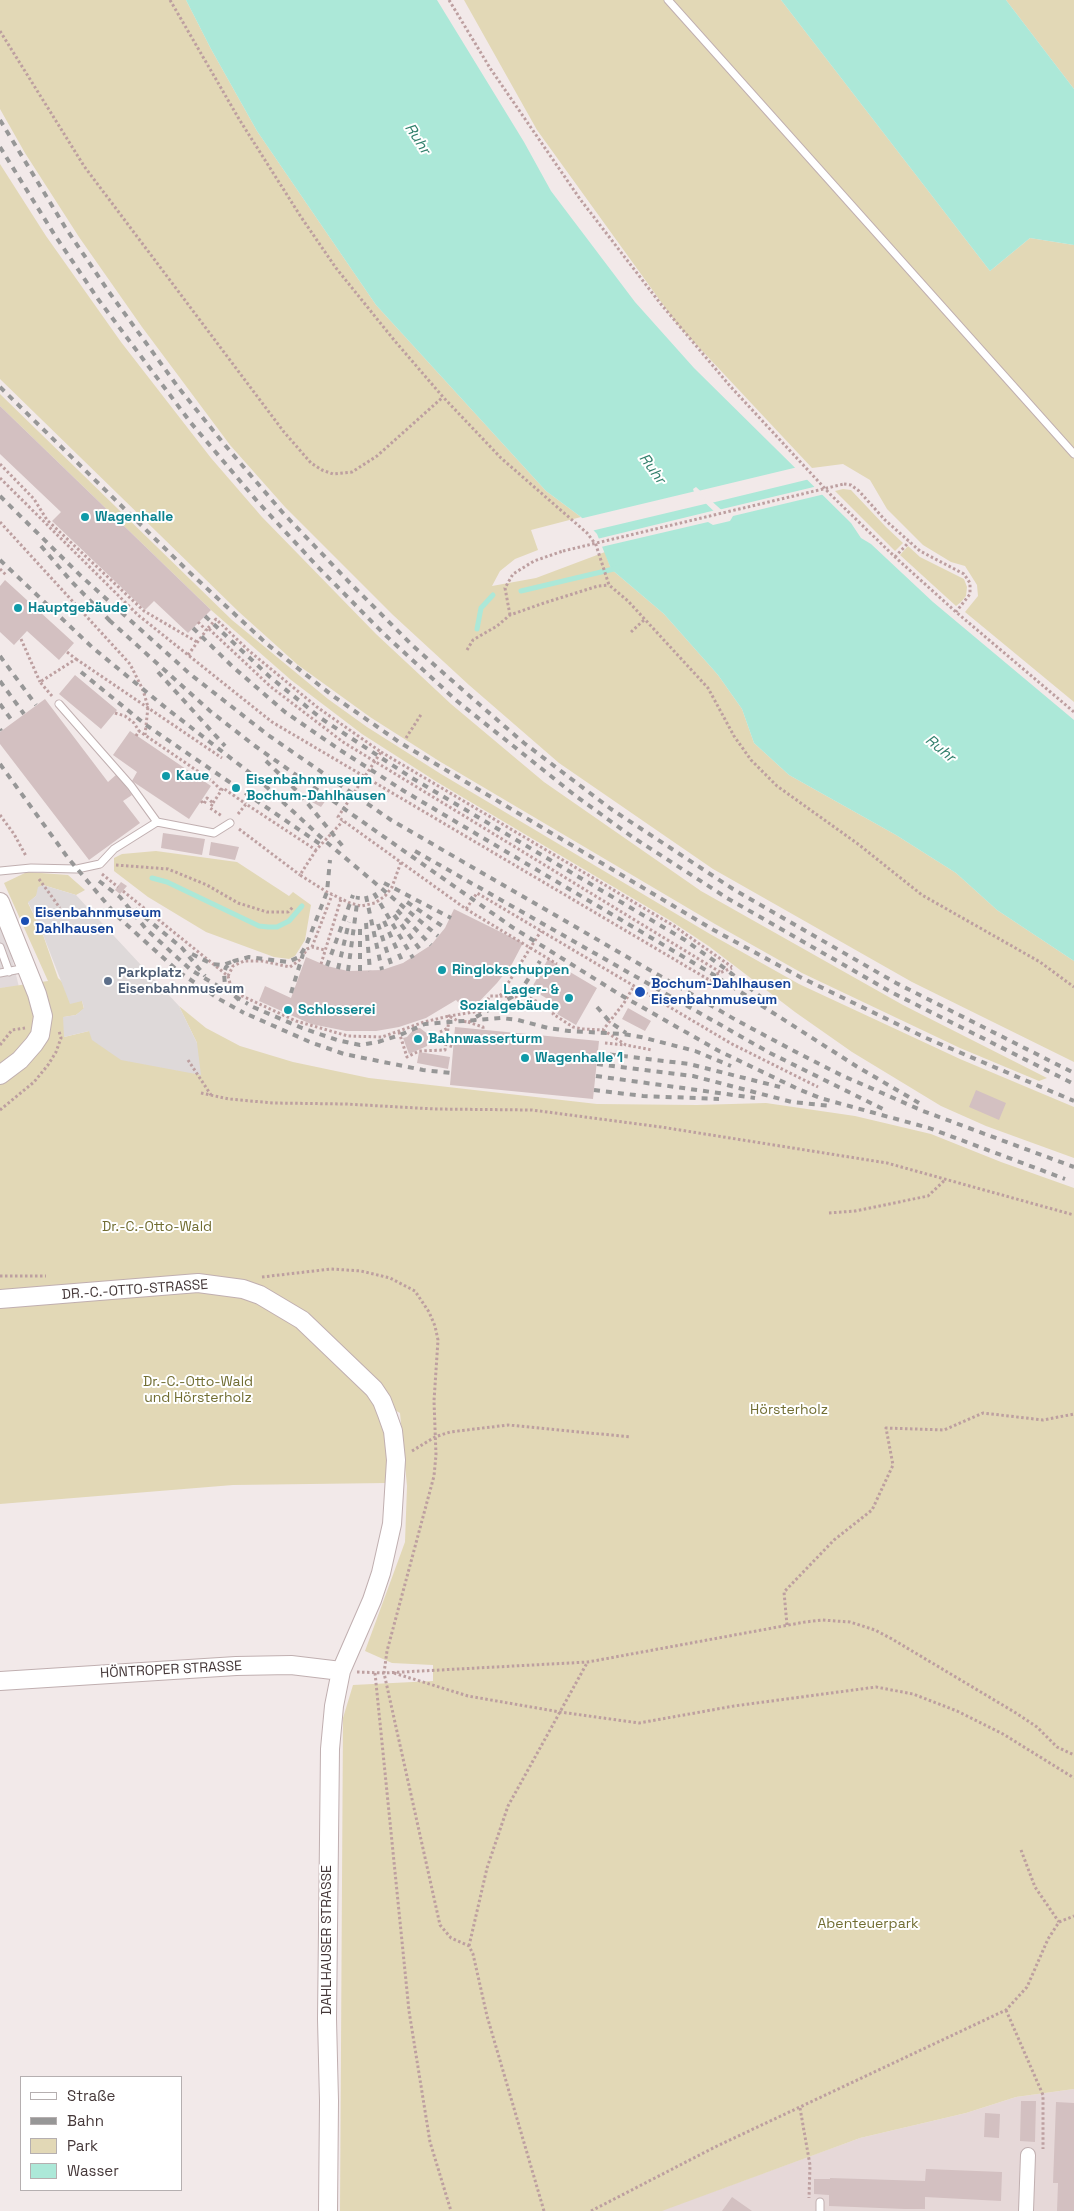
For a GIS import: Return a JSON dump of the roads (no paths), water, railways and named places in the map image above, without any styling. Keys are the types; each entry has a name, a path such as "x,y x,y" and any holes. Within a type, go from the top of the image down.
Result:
{"street":[{"path":"0,902 27,968 43,1016 50,1026 40,1035 20,1060 0,1075"},
{"name":"DR.-C.-OTTO-STRASSE","path":"0,1299 198,1283 227,1286 260,1295 302,1320 374,1389 382,1401 393,1431 396,1484"},
{"name":"DAHLHAUSER STRASSE","path":"328,2211 328,1801 334,1706 341,1671 372,1600 381,1573 392,1524 396,1484"},
{"name":"HÖNTROPER STRASSE","path":"0,1681 236,1666 292,1665 341,1671"},
{"path":"1026,2211 1028,2155"}],"lane":[{"path":"668,0 1073,451"},
{"path":"59,704 131,786 157,822"},
{"path":"0,871 31,868 77,869 100,864 114,849 157,822 214,832 230,823"},
{"path":"0,946 9,972"},
{"path":"0,973 27,968"},
{"path":"820,2202 820,2211"}],"water":[{"name":"Ruhr","path":"186,0 437,0 524,142 551,191 635,302 694,368 851,523 861,538 871,544 933,602 1074,720 1074,961 997,910 956,873 896,835 789,775 754,743 742,709 718,675 664,614 611,569 597,534 581,517 546,491 376,305 257,131","holes":["696,487 727,515 723,520 693,489"]},
{"path":"781,0 1006,0 1074,89 1074,245 1030,238 990,271"}],"waterway":[{"path":"521,591 618,568"},
{"path":"477,629 481,608 493,595"},
{"path":"152,878 167,882 259,926 277,927 289,921 302,906"}],"railway":[{"path":"0,120 65,227 109,292 178,387 283,513 413,646 524,743 611,809 733,889 896,983 1074,1073"},
{"path":"0,147 54,234 98,299 191,423 257,501 316,565 383,633 457,701 577,797 634,838 727,898 891,992 1074,1084"},
{"path":"0,387 187,570 267,644 333,696 399,742 712,929 800,977 926,1038 1074,1101"},
{"path":"0,496 81,576 190,674 268,735 391,820 736,1020 841,1075 923,1111 1074,1167"},
{"path":"41,546 71,581 114,625"},
{"path":"0,560 93,648 166,708 259,780 324,840 438,936"},
{"path":"205,616 270,677 322,719 412,778 685,940 766,1001"},
{"path":"109,620 210,711 255,746 512,927 619,994 719,1051 798,1089 820,1098 929,1128 1065,1179"},
{"path":"193,628 233,667 285,712 340,750 404,791 714,975 856,1066 919,1103"},
{"path":"0,656 36,705"},
{"path":"81,672 146,725 320,844"},
{"path":"158,672 225,746"},
{"path":"0,681 24,714"},
{"path":"0,704 13,722"},
{"path":"266,761 299,793 345,849"},
{"path":"0,764 68,858 117,916 179,972 244,1013"},
{"path":"415,851 770,1053 885,1110"},
{"path":"239,1000 225,986 224,973 226,967 234,961 249,957 288,962 299,957 306,946 327,892 330,860"},
{"path":"99,881 120,897 147,930 191,970 248,1004"},
{"path":"384,883 451,918"},
{"path":"374,893 413,958"},
{"path":"327,966 353,895"},
{"path":"348,971 358,896"},
{"path":"366,896 382,970"},
{"path":"407,902 445,928"},
{"path":"135,909 182,948 205,976"},
{"path":"397,910 431,945"},
{"path":"394,915 422,952"},
{"path":"384,921 403,963"},
{"path":"338,969 349,922"},
{"path":"366,923 370,971"},
{"path":"378,924 392,967"},
{"path":"360,926 360,971"},
{"path":"192,954 212,964 223,965 234,961"},
{"path":"291,993 303,954"},
{"path":"476,1017 512,997 525,984 540,961"},
{"path":"253,1007 302,1028 337,1040 360,1045 400,1035 425,1024 501,1018 569,1031 641,1037 695,1051 731,1066"},
{"path":"597,1007 610,1022 626,1033"},
{"path":"249,1015 310,1042 344,1054 423,1070 451,1073"},
{"path":"598,1053 689,1064 780,1087"},
{"path":"597,1064 693,1076 792,1102 831,1106"},
{"path":"596,1076 755,1098"},
{"path":"594,1090 643,1096 719,1099"}],"place":[{"name":"Wagenhalle","path":"85,517"},
{"name":"Hauptgebäude","path":"18,608"},
{"name":"Kaue","path":"166,776"},
{"name":"Eisenbahnmuseum Bochum-Dahlhausen","path":"236,788"},
{"name":"Eisenbahnmuseum Dahlhausen","path":"25,921"},
{"name":"Ringlokschuppen","path":"442,970"},
{"name":"Parkplatz Eisenbahnmuseum","path":"108,981"},
{"name":"Bochum-Dahlhausen Eisenbahnmuseum","path":"640,992"},
{"name":"Lager- & Sozialgebäude","path":"569,998"},
{"name":"Schlosserei","path":"288,1010"},
{"name":"Bahnwasserturm","path":"418,1039"},
{"name":"Wagenhalle 1","path":"525,1058"}],"park label":[{"name":"Dr.-C.-Otto-Wald","path":"157,1227"},
{"name":"Dr.-C.-Otto-Wald und Hörsterholz","path":"198,1390"},
{"name":"Hörsterholz","path":"789,1410"},
{"name":"Abenteuerpark","path":"868,1924"}]}
